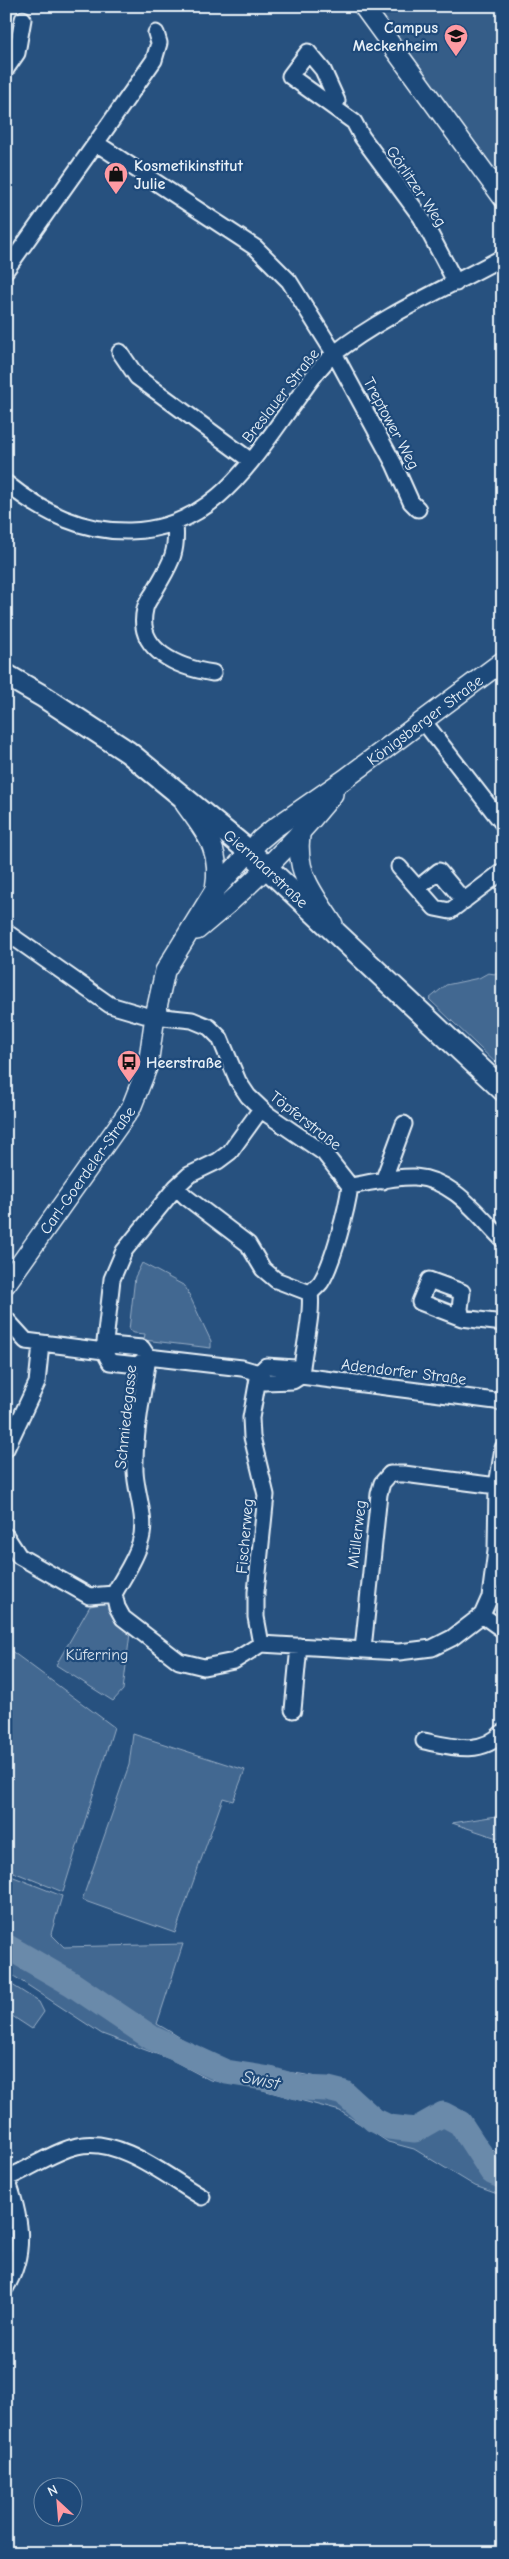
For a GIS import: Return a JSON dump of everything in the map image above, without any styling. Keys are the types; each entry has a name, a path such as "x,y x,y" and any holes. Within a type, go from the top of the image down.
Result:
{"main road":[{"name":"Giermaarstraße","path":"6,675 44,697 128,752 250,852 503,1090"}],"street":[{"path":"363,6 503,198"},
{"path":"6,69 17,53 22,19"},
{"path":"6,270 154,60 159,43 156,33"},
{"name":"Görlitzer Weg","path":"337,106 354,122 421,217 456,283"},
{"name":"Treptower Weg","path":"96,143 256,248 289,281 334,353 394,464 411,502 418,509"},
{"name":"Breslauer Straße","path":"6,483 40,508 55,516 94,529 138,531 175,524 212,503 234,482 303,390 334,353 376,326 503,257"},
{"path":"120,352 137,376 251,461"},
{"path":"175,524 177,540 175,555 145,608 144,629 150,644 175,664 191,670 213,673"},
{"name":"Königsberger Straße","path":"250,852 273,829 345,780 503,661"},
{"path":"424,722 500,814"},
{"name":"Königsberger Straße","path":"267,867 300,835 345,780"},
{"path":"176,792 210,838 215,852 218,873 216,890"},
{"path":"300,835 298,849 303,876 343,938"},
{"name":"Carl-Goerdeler-Straße","path":"6,1284 132,1108 148,1065 155,1016 165,971 216,890 250,852"},
{"path":"399,866 435,908 450,912 503,871"},
{"name":"Carl-Goerdeler-Straße","path":"188,937 244,891 267,867"},
{"path":"418,888 439,871 464,901"},
{"path":"6,932 110,1005 144,1015 155,1016"},
{"name":"Töpferstraße","path":"155,1016 192,1020 209,1028 220,1038 238,1081 261,1109 324,1153 350,1186"},
{"path":"104,1351 112,1279 121,1258 176,1187 189,1175 218,1161 230,1152 261,1109"},
{"path":"383,1181 404,1124"},
{"path":"310,1293 321,1283 327,1267 347,1206 350,1186 413,1177 438,1181 458,1194 503,1240"},
{"path":"176,1187 186,1197 248,1244 264,1269 276,1280 310,1293"},
{"path":"301,1376 303,1350 311,1304 310,1293"},
{"path":"462,1318 503,1324"},
{"name":"Adendorfer Straße","path":"6,1320 26,1341 104,1351 110,1362 137,1365 148,1357 242,1368 259,1373 266,1366 295,1368 301,1376 503,1402"},
{"path":"6,1449 37,1383 41,1344"},
{"name":"Schmiedegasse","path":"114,1594 142,1536 143,1520 136,1483 136,1459 148,1357"},
{"name":"Fischerweg","path":"259,1373 251,1418 252,1437 266,1495 256,1592 256,1616 262,1644"},
{"path":"6,1536 19,1556 89,1596 114,1594 117,1607 123,1618 179,1661 204,1667 234,1661 262,1644 399,1652 432,1648 452,1638 482,1615 498,1582 500,1525 497,1486 502,1465 503,1448"},
{"name":"Müllerweg","path":"363,1649 372,1538 382,1483 390,1474 404,1474 497,1486"},
{"path":"482,1615 503,1630"},
{"path":"293,1710 299,1646"},
{"path":"424,1741 451,1747 478,1749 496,1740 503,1732"},
{"path":"6,2286 18,2261 21,2225 6,2178 63,2151 77,2146 93,2144 111,2146 132,2155 202,2197"}],"shaded area":[{"name":"Campus Meckenheim","path":"374,6 503,6 503,188"}],"green space":[{"path":"488,973 503,975 503,1070 429,999 446,985 479,978"},
{"path":"142,1263 185,1286 211,1341 211,1348 144,1340 145,1334 134,1333 129,1330 135,1277"},
{"name":"Küferring","path":"109,1603 114,1620 130,1633 123,1690 113,1701 56,1665 90,1606"},
{"path":"6,1647 114,1727 63,1892 6,1869"},
{"path":"133,1734 245,1770 233,1801 223,1798 175,1933 82,1900 129,1765"},
{"path":"503,1815 503,1840 452,1823"},
{"path":"6,1874 62,1896 51,1934 64,1947 183,1944 157,2024 202,2051 231,2063 313,2076 339,2083 354,2091 379,2113 395,2120 412,2120 440,2109 455,2110 462,2114 492,2149 503,2155 503,2196 475,2186 414,2149 388,2142 340,2111 259,2089 210,2080 170,2059 102,2034 6,1971"},
{"path":"6,1981 39,2002 44,2012 32,2029 6,2012"}],"waterway":[{"name":"Swist","path":"6,1946 72,1984 152,2038 226,2072 270,2079 301,2088 328,2089 344,2093 374,2120 389,2127 415,2130 443,2114 460,2123 492,2172 503,2177"},
{"path":"492,2172 503,2165"}],"place":[{"name":"Campus Meckenheim","path":"456,57"},
{"name":"Kosmetikinstitut Julie","path":"116,195"},
{"name":"Heerstraße","path":"129,1083"}]}
